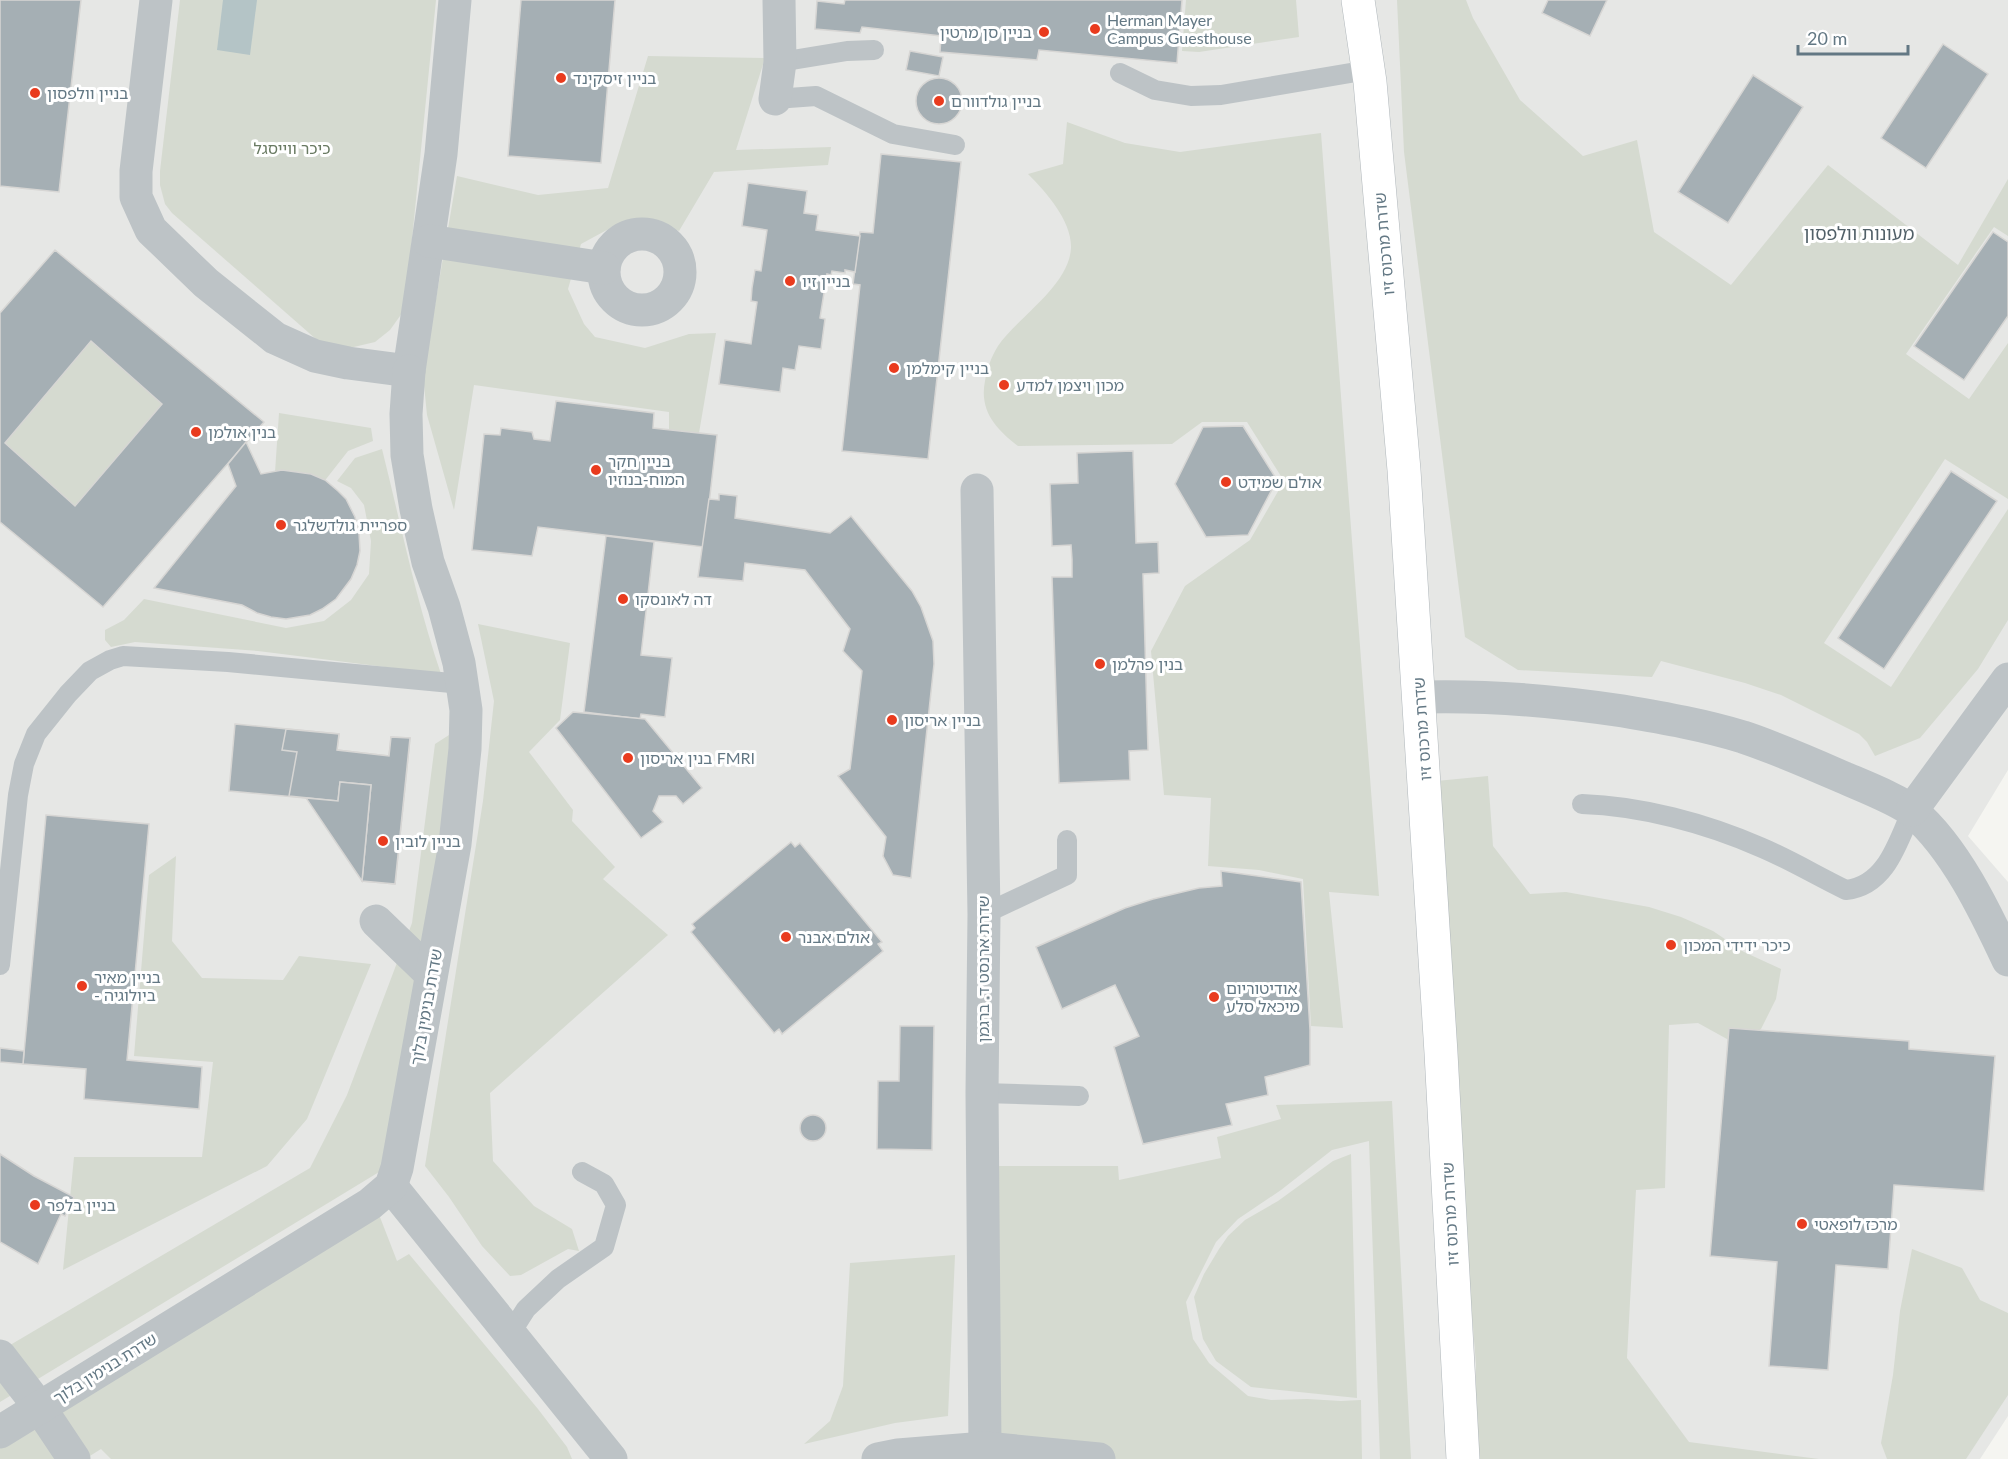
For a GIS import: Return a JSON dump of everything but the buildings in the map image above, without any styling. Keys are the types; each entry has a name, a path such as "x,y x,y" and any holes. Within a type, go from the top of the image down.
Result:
{"street":[{"path":"156,0 136,171 136,197 151,230 206,283 275,338 315,356 409,371"},
{"name":"שדרת בנימין בלוך","path":"0,1432 370,1204 391,1186 397,1168 456,832 465,748 466,710 459,663 444,607 428,562 416,509 407,455 406,414 409,371 441,154 455,0"},
{"path":"776,99 780,62 779,0"},
{"name":"שדרת מרכוס זיו","path":"1358,0 1368,70 1404,470 1442,1053 1463,1459"},
{"path":"429,241 604,268"},
{"name":"שדרת ארנסט ד. ברגמן","path":"977,490 984,914 982,1093 985,1453"},
{"path":"1912,810 2008,679"},
{"path":"1420,697 1472,695 1591,706 1688,722 1743,737 1799,758 1912,810 1932,831 1954,861 2008,960"},
{"path":"376,921 431,974"},
{"path":"391,1186 611,1459"},
{"path":"0,1356 40,1408 74,1459"},
{"path":"878,1459 898,1455 985,1453 1099,1459"}],"lane":[{"path":"780,62 847,51 874,50"},
{"path":"1120,73 1155,90 1191,96 1221,95 1368,70"},
{"path":"776,99 816,96 893,134 955,145"},
{"path":"0,965 18,795 24,764 36,734 90,670 123,656 228,662 462,684"},
{"path":"1582,804 1600,804 1638,810 1716,831 1760,847 1846,890 1859,888 1877,876 1892,857 1912,810"},
{"path":"984,914 1067,875 1067,840"},
{"path":"982,1093 1079,1096"},
{"path":"510,1334 526,1309 558,1279 604,1247 616,1205 604,1184 582,1172"}],"shaded area":[{"name":"מכון ויצמן למדע","path":"0,0 2008,0 2008,770 1968,836 2008,882 2008,1416 1980,1459 0,1459"},
{"path":"223,0 257,0 250,55 217,50"}],"green space":[{"name":"כיכר ווייסגל","path":"180,0 436,0 405,309 390,330 375,342 341,350 317,340 172,213 165,204 160,185 160,171"},
{"path":"1186,0 1296,0 1299,37 1199,52 1182,51"},
{"path":"1397,0 1466,0 1473,18 1520,100 1583,156 1637,140 1654,232 1731,285 1828,165 1958,265 2008,179 2008,236 1994,227 1906,354 1969,399 2008,343 2008,499 1945,459 1824,643 1891,687 2008,509 2008,620 1978,669 1920,738 1875,756 1859,734 1781,695 1745,683 1661,661 1652,677 1518,670 1465,637 1404,152"},
{"path":"648,56 765,58 736,150 831,147 828,165 714,172 679,231 656,221 616,225 581,244 568,289 584,324 595,337 645,348 689,334 716,333 699,433 669,430 669,412 474,385 454,510 427,415 423,375 457,176 538,195 608,188"},
{"path":"1067,122 1125,143 1180,152 1321,133 1379,896 1329,892 1343,1028 1311,1026 1303,879 1259,870 1208,866 1211,798 1164,795 1151,651 1185,586 1250,540 1284,481 1247,422 1202,422 1172,444 1018,446 996,426 987,410 985,381 998,346 1052,288 1068,262 1071,248 1070,238 1063,217 1050,198 1028,174 1063,164"},
{"path":"91,341 162,404 75,506 5,443"},
{"path":"279,413 371,428 373,441 348,451 312,497 274,487"},
{"path":"382,449 416,590 441,674 258,651 135,642 111,647 105,640 105,630 124,620 144,599 286,628 324,621 351,600 369,574 371,541 364,505 351,488 337,481 355,458"},
{"path":"478,624 570,643 560,720 529,752 573,810 572,821 615,867 603,879 668,935 490,1093 493,1161 534,1206 572,1229 579,1251 568,1249 521,1275 510,1276 482,1246 425,1166 483,801 494,701"},
{"path":"463,726 384,1169 0,1402 0,1351 310,1168 347,1095 412,923 435,744"},
{"path":"1488,776 1493,846 1530,894 1566,892 1649,907 1681,917 1713,931 1744,952 1781,969 1776,999 1761,1029 1736,1044 1698,1023 1669,1025 1665,1188 1636,1190 1627,1358 1689,1442 1819,1459 1474,1459 1476,1364 1461,1180 1416,783"},
{"path":"176,856 172,941 202,978 283,980 299,956 371,964 307,1119 267,1166 63,1270 74,1157 202,1157 213,1062 134,1056 149,875"},
{"path":"1392,1101 1411,1459 1380,1459 1369,1141 1332,1150 1281,1190 1238,1219 1216,1242 1186,1302 1193,1339 1209,1363 1248,1396 1271,1400 1361,1400 1362,1459 988,1459 983,1166 1118,1166 1119,1180 1221,1158 1217,1137 1281,1119 1276,1105"},
{"path":"1351,1154 1357,1398 1251,1387 1216,1361 1203,1339 1194,1297 1219,1249 1228,1236 1245,1220 1278,1201 1333,1161"},
{"path":"378,1212 397,1261 409,1254 538,1409 567,1447 572,1459 111,1459 101,1449 85,1459 0,1459 0,1442"},
{"path":"1912,1249 1962,1268 1980,1300 2008,1313 2008,1395 1966,1459 1887,1459 1881,1443 1893,1375 1900,1311"},
{"path":"955,1255 948,1416 895,1423 804,1444 830,1421 843,1386 850,1263"}],"place":[{"name":"Herman Mayer Campus Guesthouse","path":"1095,29"},
{"name":"בניין סן מרטין","path":"1044,32"},
{"name":"בניין זיסקינד","path":"561,78"},
{"name":"בניין וולפסון","path":"35,93"},
{"name":"בניין גולדוורם","path":"939,101"},
{"name":"בניין זיו","path":"790,281"},
{"name":"בניין קימלמן","path":"894,368"},
{"name":"מכון ויצמן למדע","path":"1004,385"},
{"name":"בנין אולמן","path":"196,432"},
{"name":"בניין חקר המוח-בנוזיו","path":"596,470"},
{"name":"אולם שמידט","path":"1226,482"},
{"name":"ספריית גולדשלגר","path":"281,525"},
{"name":"דה לאונסקו","path":"623,599"},
{"name":"בנין פרלמן","path":"1100,664"},
{"name":"בניין אריסון","path":"892,720"},
{"name":"בנין אריסון FMRI","path":"628,758"},
{"name":"בניין לובין","path":"383,841"},
{"name":"אולם אבנר","path":"786,937"},
{"name":"כיכר ידידי המכון","path":"1671,945"},
{"name":"בניין מאיר - ביולוגיה","path":"82,986"},
{"name":"אודיטוריום מיכאל סלע","path":"1214,997"},
{"name":"בניין בלפר","path":"35,1205"},
{"name":"מרכז לופאטי","path":"1802,1224"}],"district":[{"name":"מעונות וולפסון","path":"1859,234"}]}
